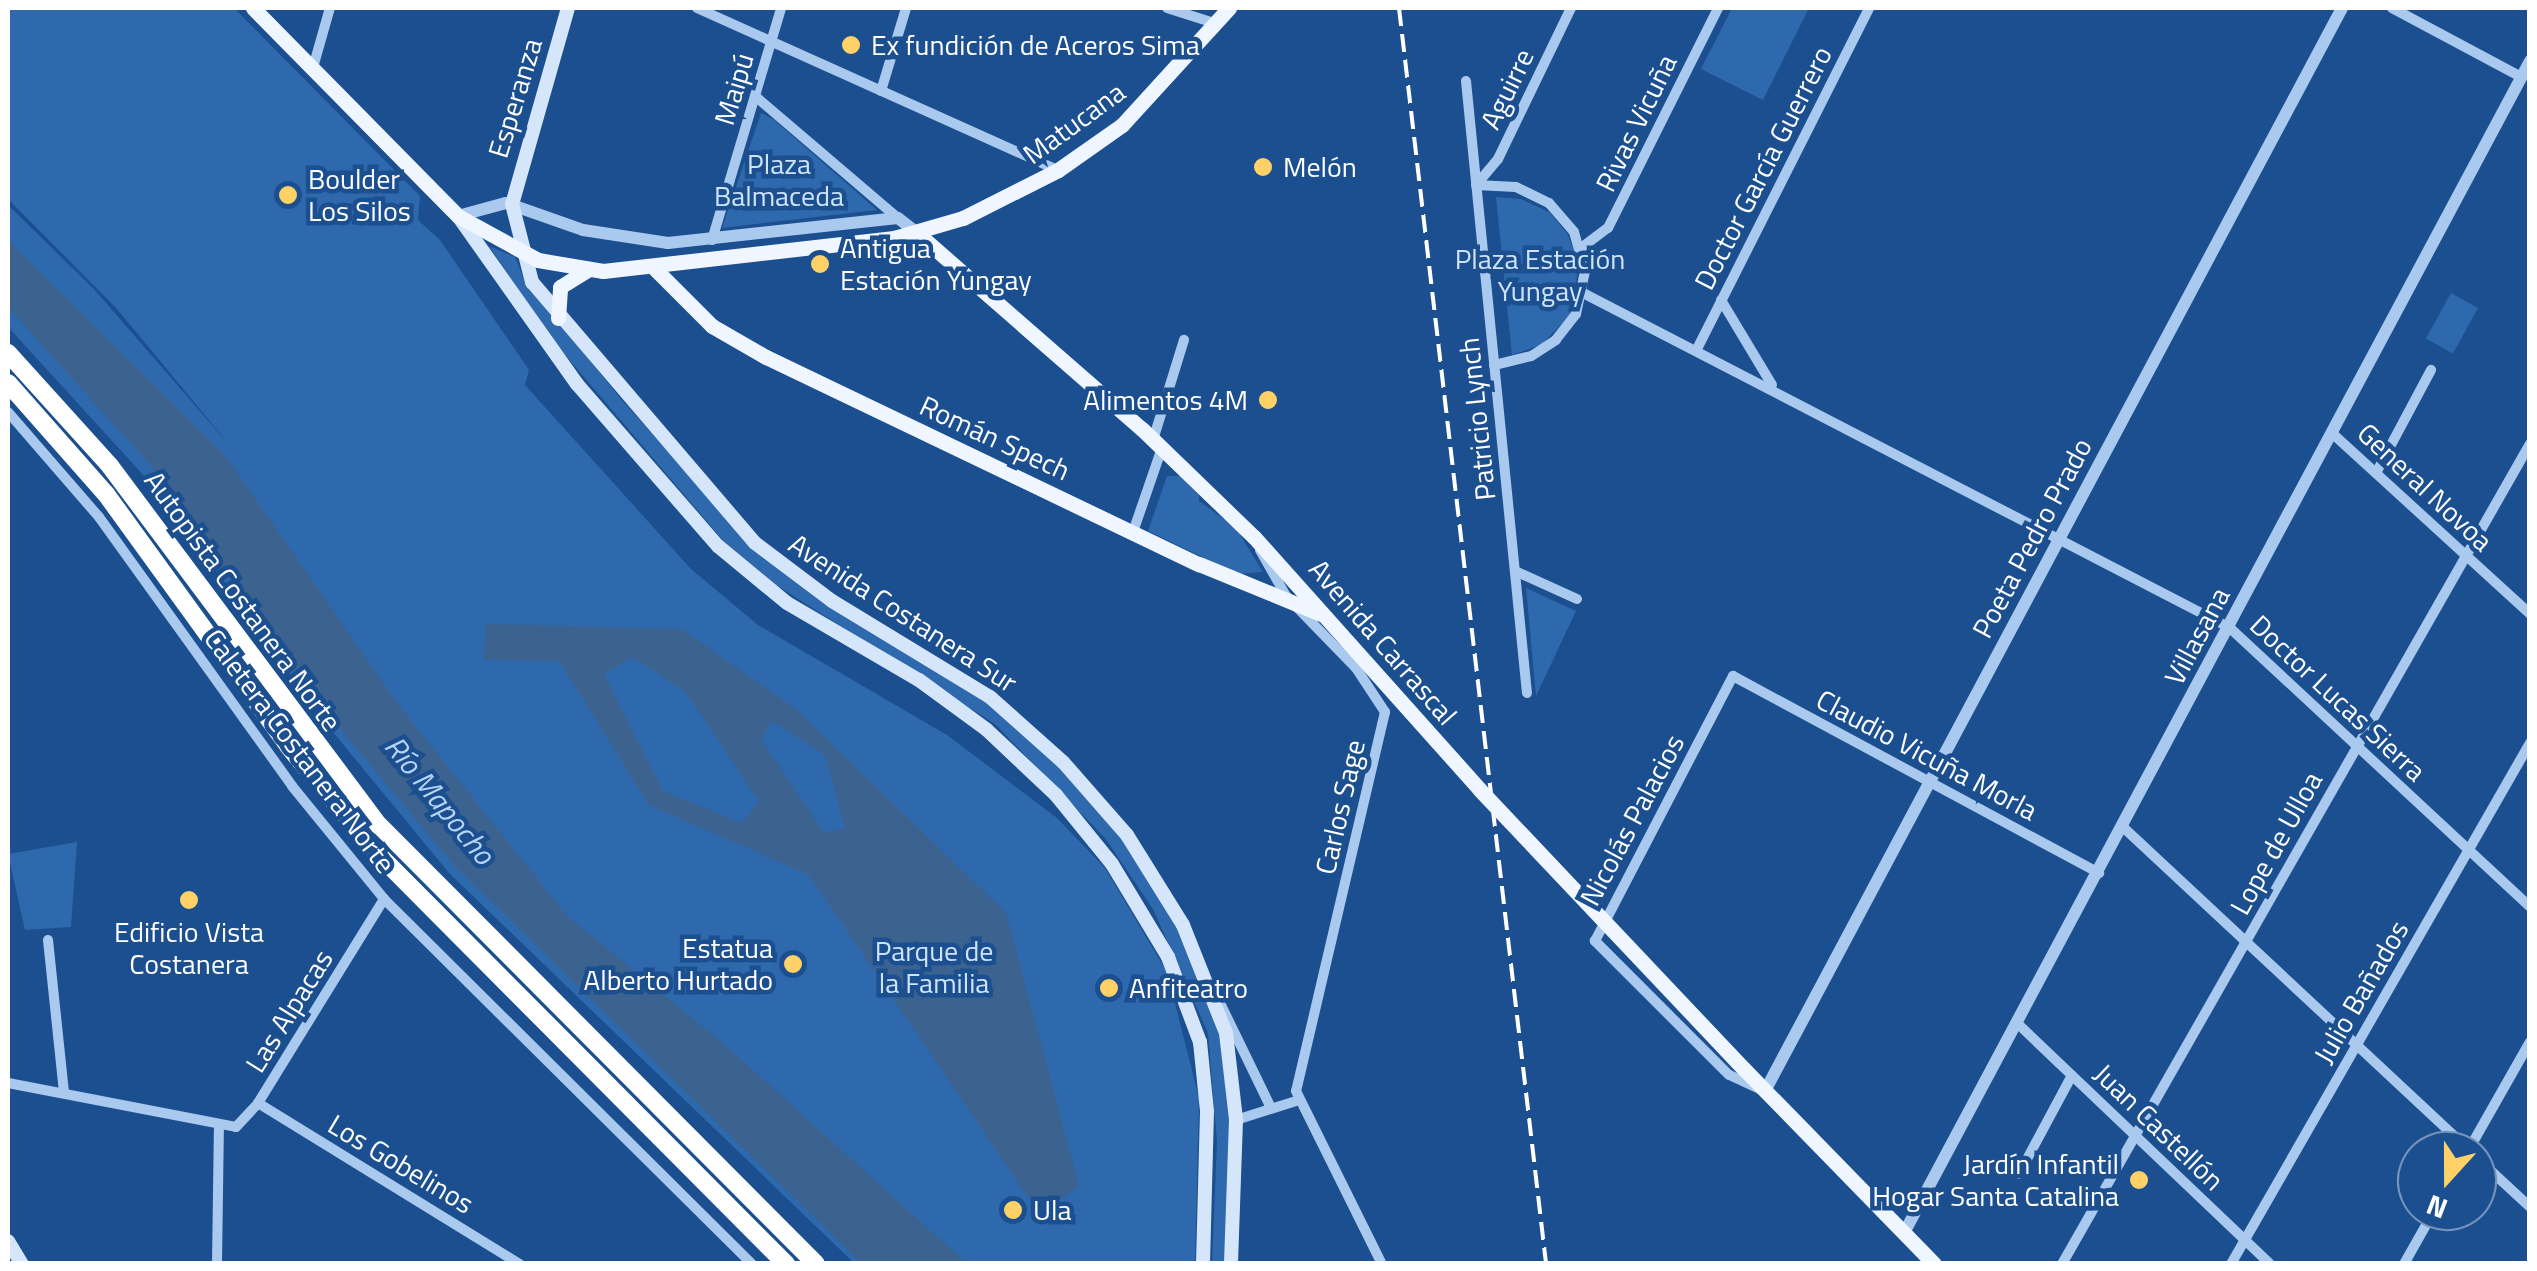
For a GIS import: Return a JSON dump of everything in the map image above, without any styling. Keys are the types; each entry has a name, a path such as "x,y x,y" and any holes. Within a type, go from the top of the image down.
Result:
{"highway":[{"name":"Autopista Costanera Norte","path":"8,353 142,506 379,825 816,1264"},
{"name":"Autopista Costanera Norte","path":"8,383 106,494 299,761 391,869 786,1264"}],"main road":[{"name":"Matucana","path":"253,8 314,64 458,216 521,254 587,270 654,268 916,233 963,218 1058,170 1122,125 1229,8"},
{"name":"Esperanza","path":"512,204 568,8"},
{"name":"Avenida Costanera Sur","path":"512,204 521,254 558,318 754,543 832,601 964,678 1063,762 1142,858 1212,988 1230,1050 1236,1120 1232,1264"},
{"name":"Avenida Costanera Sur","path":"458,216 552,352 718,546 787,603 918,680 988,730 1056,794 1112,864 1168,957 1200,1042 1207,1111 1203,1264"},
{"name":"Avenida Carrascal","path":"916,233 1157,444 1254,537 1284,583 1334,622 1549,869 1934,1264"},
{"name":"Román Spech","path":"654,268 700,316 742,344 1255,586 1284,583 1334,622"},
{"path":"558,318 560,287 587,270"},
{"path":"8,1241 22,1264"}],"street":[{"path":"314,64 330,8"},
{"path":"697,8 1058,170"},
{"name":"Maipú","path":"712,240 781,8"},
{"path":"881,91 906,8"},
{"path":"1166,8 1218,24"},
{"name":"Aguirre","path":"1476,185 1498,159 1571,8"},
{"name":"Rivas Vicuña","path":"1581,248 1608,228 1718,8"},
{"name":"Doctor García Guerrero","path":"1697,348 1869,8"},
{"name":"Poeta Pedro Prado","path":"1765,1091 2342,8"},
{"path":"2392,8 2520,77"},
{"name":"Villasana","path":"1904,1233 2124,828 2530,60"},
{"name":"Patricio Lynch","path":"1466,82 1527,694"},
{"name":"Avenida Carrascal","path":"755,96 916,233"},
{"path":"1476,185 1516,188 1542,198 1564,217 1581,248 1583,292 1556,340 1531,356 1494,365"},
{"path":"458,216 486,203 512,204 619,237 712,240 898,218"},
{"name":"Doctor Lucas Sierra","path":"1583,292 2061,536 2230,628 2530,908"},
{"path":"1722,300 1773,388"},
{"path":"1134,532 1184,340"},
{"path":"2376,473 2432,370"},
{"name":"Caletera Costanera Norte","path":"8,412 99,517 292,786 384,900 752,1264"},
{"name":"General Novoa","path":"2333,434 2530,614"},
{"name":"Lope de Ulloa","path":"2062,1264 2530,444"},
{"path":"1514,571 1577,599"},
{"name":"Carlos Sage","path":"1284,583 1356,668 1384,712 1296,1100"},
{"name":"Claudio Vicuña Morla","path":"1733,676 2100,872"},
{"name":"Nicolás Palacios","path":"1733,676 1595,942 1729,1075 1765,1091"},
{"name":"Julio Bañados","path":"2231,1264 2530,743"},
{"path":"2124,828 2447,1131"},
{"name":"Las Alpacas","path":"219,1129 240,1125 258,1103 384,900"},
{"path":"48,940 64,1093"},
{"path":"1212,988 1271,1108"},
{"name":"Juan Castellón","path":"2017,1024 2270,1264"},
{"path":"2479,1131 2530,1042"},
{"path":"2019,1174 2072,1075"},
{"path":"8,1083 219,1129 217,1264"},
{"path":"1236,1120 1296,1100 1382,1264"},
{"name":"Los Gobelinos","path":"258,1103 520,1264"},
{"path":"2497,1176 2530,1207"},
{"path":"2404,1264 2423,1231"}],"green space":[{"name":"Parque de la Familia","path":"8,8 234,8 420,196 418,220 440,240 529,370 525,385 691,569 758,625 947,735 1057,818 1105,868 1167,972 1199,1098 1195,1263 854,1263 449,873 295,686 157,490 8,327 8,205 93,288 232,448 117,309 8,199"},
{"path":"1732,8 1809,8 1763,100 1701,69"},
{"name":"Plaza Balmaceda","path":"761,113 773,119 877,210 722,228"},
{"name":"Plaza Estación Yungay","path":"1496,197 1521,199 1549,212 1567,233 1579,263 1571,314 1541,345 1512,355"},
{"path":"489,246 515,257 524,279 620,398 759,554 998,708 1115,823 1199,965 1225,1038 1233,1116 1228,1263 1212,1263 1217,1142 1208,1033 1153,909 1105,838 995,724 759,574 727,545 555,343"},
{"path":"2451,293 2478,308 2453,354 2426,338"},
{"path":"1167,476 1181,476 1199,492 1199,501 1236,528 1263,572 1238,574 1148,531"},
{"path":"1526,588 1576,611 1536,696"},
{"path":"77,842 71,927 25,930 8,854"}],"water":[{"name":"Río Mapocho","path":"8,240 225,455 400,707 566,915 731,1050 966,1263 861,1263 454,865 293,672 151,466 8,307"},
{"path":"486,624 682,629 797,710 1006,913 1079,1186 1040,1215 809,875 649,805 559,661 484,660","holes":["633,657 684,691 759,802 742,823 663,791 604,674","772,721 825,755 845,828 824,833 761,739"]}],"railway":[{"path":"1399,8 1546,1264"}],"place":[{"name":"Ex fundición de Aceros Sima","path":"851,45"},
{"name":"Melón","path":"1263,167"},
{"name":"Boulder Los Silos","path":"288,195"},
{"name":"Antigua Estación Yungay","path":"820,264"},
{"name":"Alimentos 4M","path":"1268,400"},
{"name":"Edificio Vista Costanera","path":"189,900"},
{"name":"Estatua Alberto Hurtado","path":"793,964"},
{"name":"Anfiteatro","path":"1109,988"},
{"name":"Jardín Infantil Hogar Santa Catalina","path":"2139,1180"},
{"name":"Ula","path":"1013,1210"}]}
